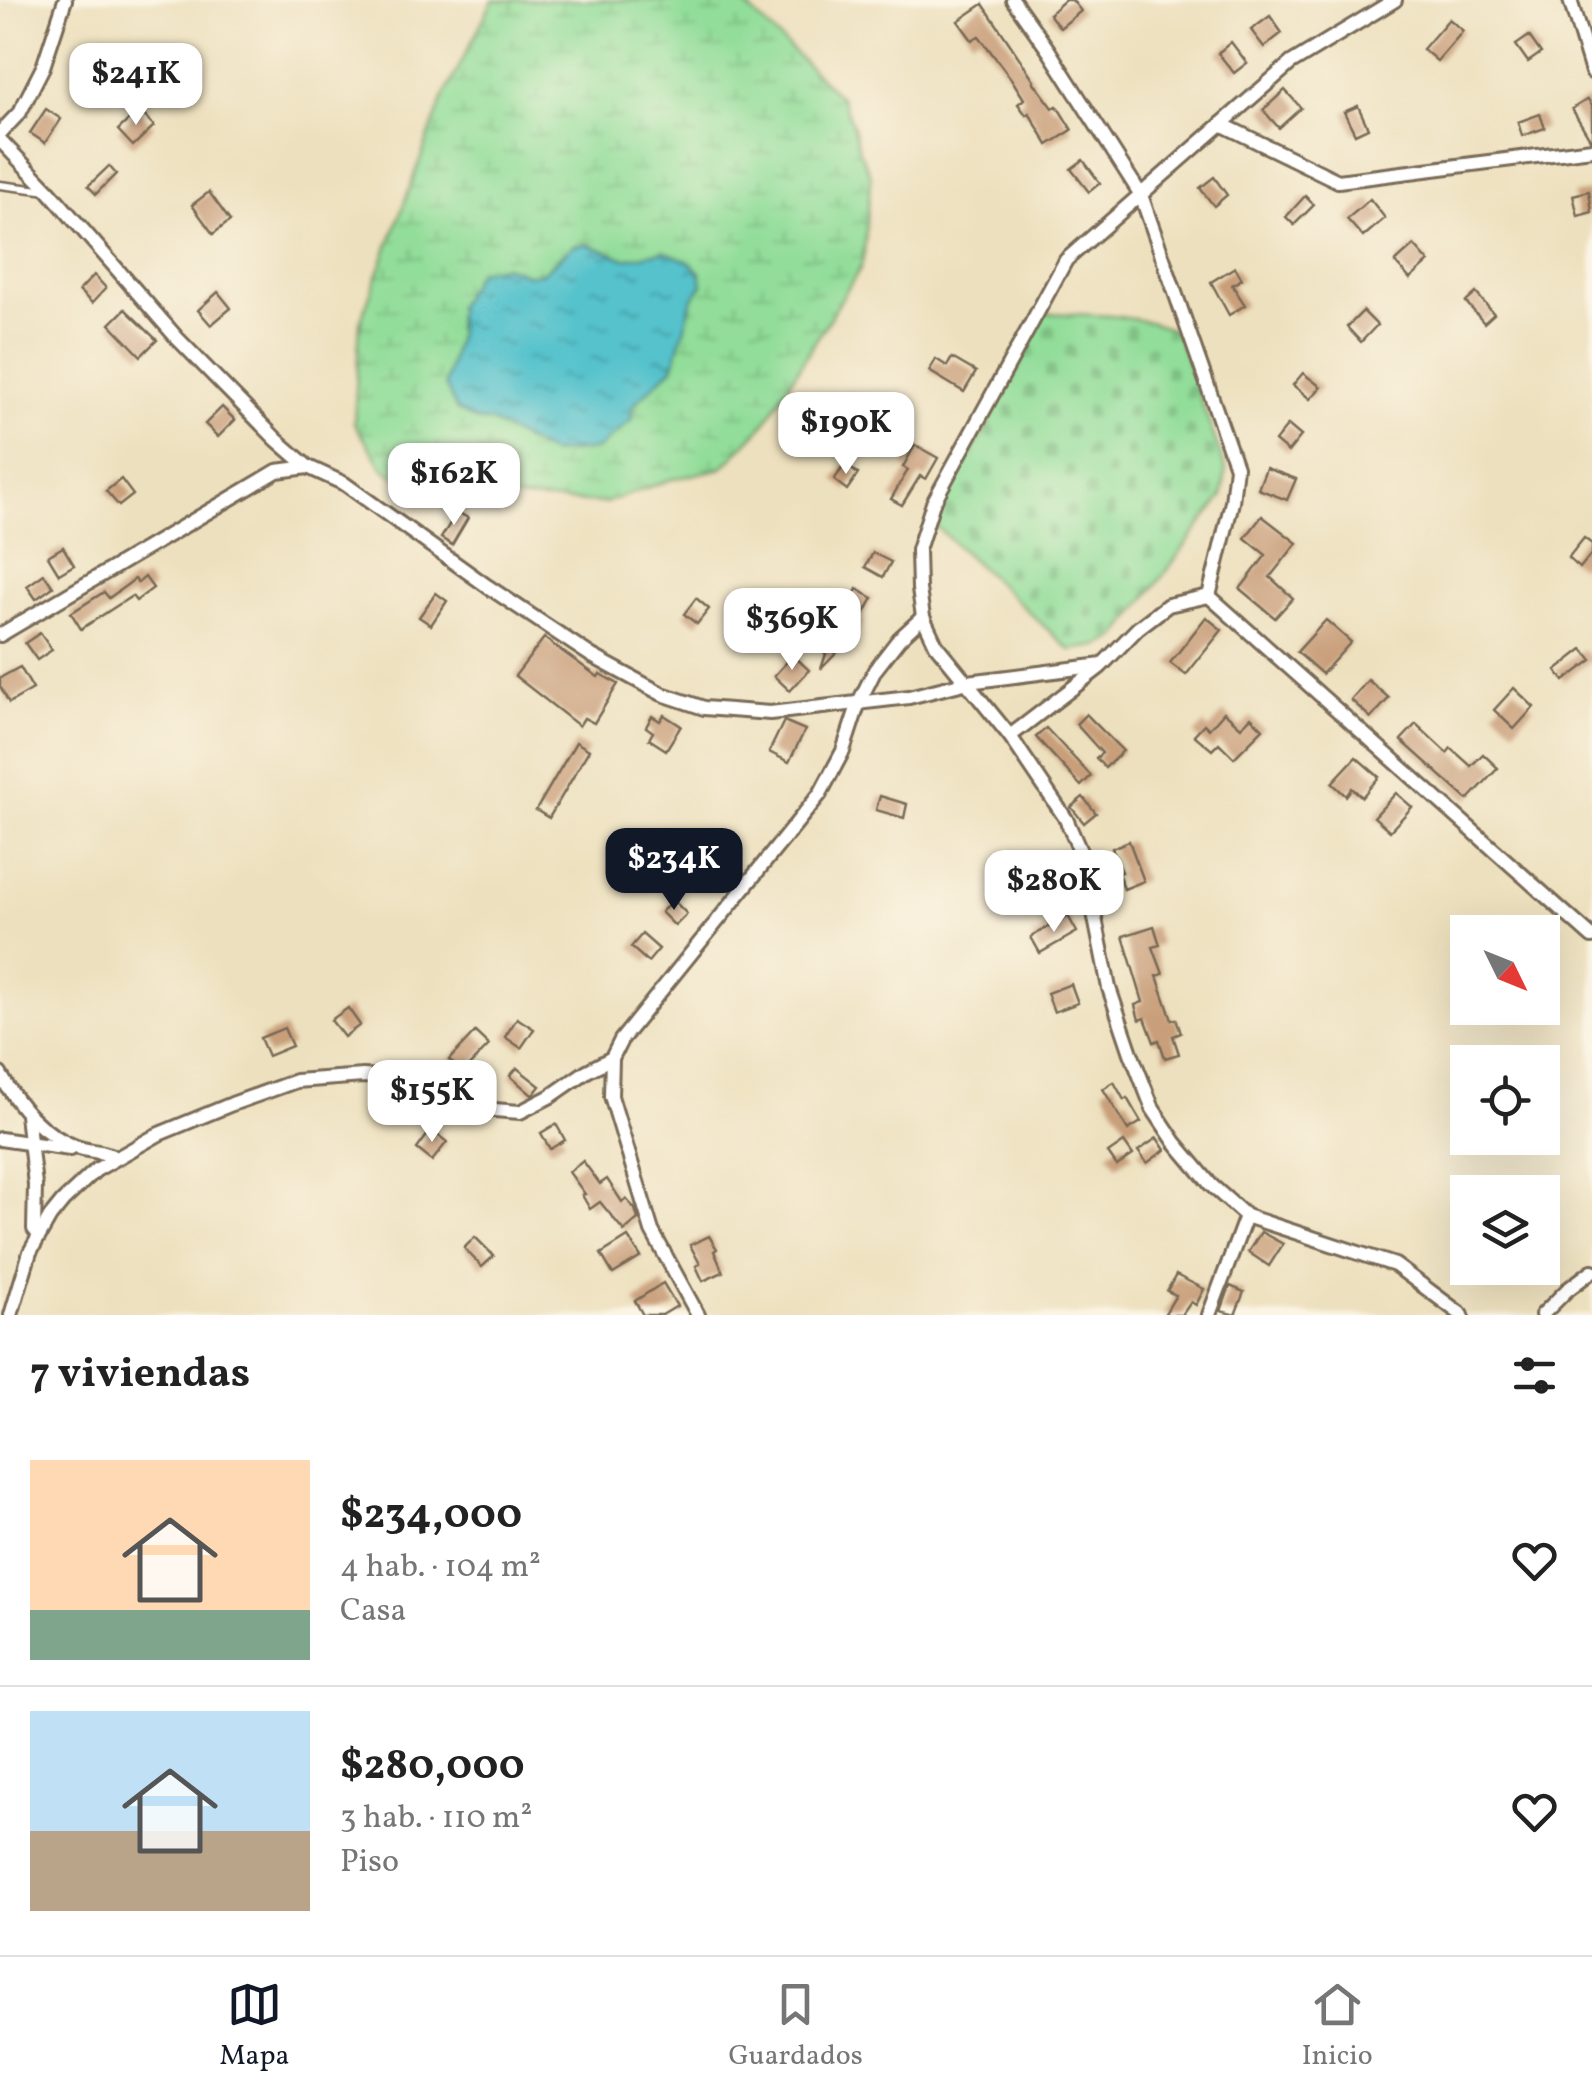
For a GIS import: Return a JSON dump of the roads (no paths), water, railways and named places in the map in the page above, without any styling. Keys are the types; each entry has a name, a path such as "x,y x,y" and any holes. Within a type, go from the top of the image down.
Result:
{"street":[{"path":"0,132 20,112 66,0"},
{"path":"1013,0 1141,194 1236,466 1232,502 1209,596"},
{"path":"1395,0 1291,62 1066,260 934,503 918,550 918,589 923,617 936,645 1010,736 1066,819 1082,858 1109,988 1152,1109 1175,1142 1211,1185 1246,1216 1395,1266 1462,1315"},
{"path":"1570,0 1592,72"},
{"path":"1221,124 1338,181 1592,149"},
{"path":"0,140 177,338 308,467 345,484 592,656 662,694 704,708 770,714 909,698 968,682 1102,666"},
{"path":"0,635 277,471 308,467"},
{"path":"1010,736 1102,666 1138,628 1168,605 1209,596"},
{"path":"1209,596 1590,931"},
{"path":"698,1315 652,1231 611,1096 612,1058 621,1040 820,794 875,670 923,617"},
{"path":"11,1315 23,1270 50,1217 96,1170 160,1134 296,1081 363,1076 403,1079 512,1113 528,1110 612,1058"},
{"path":"0,1074 27,1115 61,1140 87,1151"},
{"path":"27,1115 35,1185 34,1229 39,1235"},
{"path":"0,1139 108,1153 115,1158"},
{"path":"1209,1315 1246,1216"},
{"path":"1542,1315 1592,1271"}],"lane":[{"path":"0,184 49,191"}],"water":[{"path":"587,244 625,259 664,251 690,262 700,272 702,286 693,298 673,367 633,405 631,420 597,449 551,454 491,422 476,420 457,410 445,385 458,333 457,306 478,271 504,266 529,275 542,273 573,246"}]}
